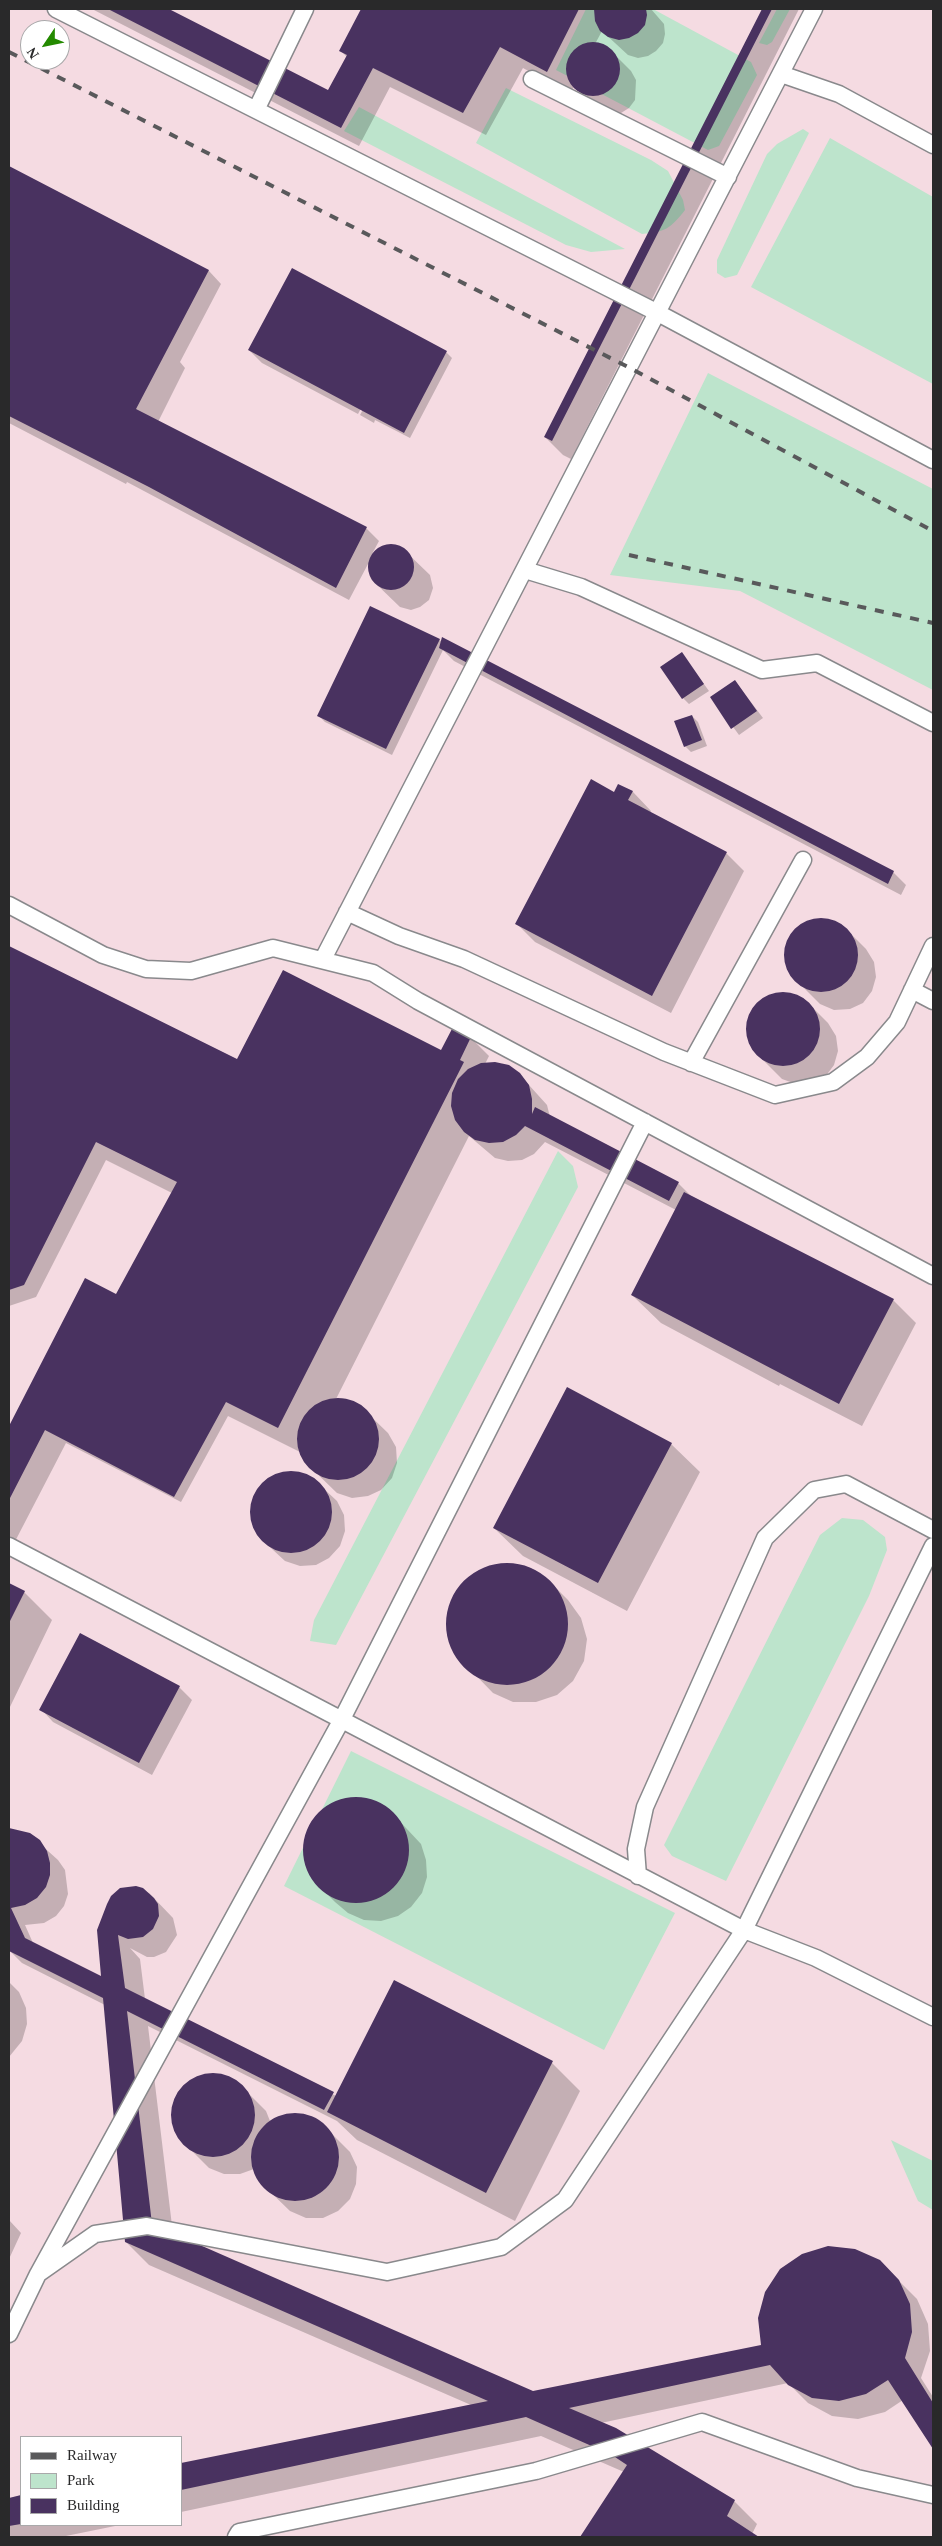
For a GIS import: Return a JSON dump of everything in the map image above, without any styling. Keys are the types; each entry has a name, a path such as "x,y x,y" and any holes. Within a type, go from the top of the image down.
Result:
{"lane":[{"path":"56,9 658,313 933,460"},
{"path":"256,110 304,9"},
{"path":"323,959 814,9"},
{"path":"781,74 839,94 933,145"},
{"path":"532,79 728,178"},
{"path":"524,570 581,587 762,670 817,663 933,723"},
{"path":"691,1062 803,860"},
{"path":"9,905 103,955 146,969 191,971 273,948 373,973 418,1001 933,1276"},
{"path":"347,912 399,936 464,959 691,1062 775,1095 833,1082 867,1058 897,1022 933,946"},
{"path":"912,990 933,1001"},
{"path":"9,2334 38,2274 341,1721 645,1122"},
{"path":"638,1876 636,1849 645,1807 765,1538 814,1490 846,1484 933,1530"},
{"path":"9,1546 638,1876 744,1930 816,1958 933,2018"},
{"path":"38,2274 95,2234 146,2226 387,2272 501,2247 565,2200 744,1930 933,1546"},
{"path":"236,2537 239,2532 536,2472 702,2422 857,2478 933,2495"}],"shaded area":[{"path":"9,9 933,9 933,2537 9,2537"}],"green space":[{"path":"586,9 653,9 751,62 757,75 719,146 708,150 556,70"},
{"path":"777,9 790,9 772,42 767,45 759,43"},
{"path":"506,88 651,160 668,171 683,200 685,210 671,225 662,231 642,234 476,143"},
{"path":"359,107 625,249 591,252 566,245 344,131"},
{"path":"803,129 809,133 737,275 725,278 717,273 717,260 767,154 777,144"},
{"path":"830,138 933,197 933,384 751,287"},
{"path":"708,373 933,489 933,690 740,591 610,575"},
{"path":"558,1151 573,1166 578,1187 336,1645 310,1641 314,1620"},
{"path":"842,1518 863,1520 885,1537 887,1550 869,1596 726,1881 672,1856 664,1845 820,1535"},
{"path":"351,1751 675,1913 604,2050 284,1886"},
{"path":"891,2140 933,2161 933,2210 918,2201"}],"building":[{"path":"108,9 169,9 328,90 347,55 339,51 361,9 579,9 547,72 500,47 463,113 373,68 341,128"},
{"path":"594,9 646,9 645,25 638,33 629,38 619,40 608,37 600,31 595,21"},
{"path":"762,9 772,9 552,441 544,437"},
{"path":"593,42 603,44 612,50 618,59 620,69 618,79 612,88 603,94 593,96 583,94 574,88 568,79 566,69 568,59 574,50 583,44"},
{"path":"9,166 209,270 136,409 367,527 336,588 149,487 9,416"},
{"path":"292,268 447,351 404,433 248,350"},
{"path":"396,544 408,550 413,558 413,576 408,584 400,589 386,590 374,584 369,576 368,562 374,550 382,545"},
{"path":"370,606 440,639 386,749 317,716"},
{"path":"442,637 894,871 888,884 439,648"},
{"path":"682,652 704,684 682,699 660,667"},
{"path":"735,680 757,711 731,729 710,697"},
{"path":"692,715 702,740 684,747 674,721"},
{"path":"591,779 614,792 618,784 633,791 628,800 727,852 652,996 515,924"},
{"path":"821,918 835,921 847,929 855,941 858,955 855,969 847,981 835,989 821,992 807,989 795,981 787,969 784,955 787,941 795,929 807,921"},
{"path":"9,946 237,1059 283,970 441,1050 453,1027 471,1037 460,1060 464,1062 278,1428 226,1402 174,1497 45,1430 9,1500 9,1426 85,1278 116,1294 177,1182 96,1142 24,1285 9,1290"},
{"path":"783,992 804,998 814,1008 820,1029 814,1050 804,1060 783,1066 762,1060 752,1050 746,1029 752,1008 762,998"},
{"path":"495,1062 509,1065 520,1073 529,1085 532,1099 532,1114 535,1107 679,1182 669,1201 525,1126 516,1135 503,1142 489,1143 475,1140 464,1132 455,1120 451,1106 452,1093 458,1079 468,1069 481,1063"},
{"path":"684,1192 894,1299 839,1404 631,1295"},
{"path":"567,1387 672,1443 598,1583 493,1528"},
{"path":"338,1398 354,1401 367,1410 376,1423 379,1439 376,1455 367,1468 354,1477 338,1480 322,1477 309,1468 300,1455 297,1439 300,1423 309,1410 322,1401"},
{"path":"291,1471 307,1474 320,1483 329,1496 332,1512 329,1528 320,1541 307,1550 291,1553 275,1550 262,1541 253,1528 250,1512 253,1496 262,1483 275,1474"},
{"path":"507,1563 519,1564 530,1568 550,1581 563,1601 567,1612 567,1636 563,1647 550,1667 530,1680 519,1684 507,1685 495,1684 484,1680 464,1667 451,1647 447,1636 446,1624 447,1612 451,1601 464,1581 484,1568 495,1564"},
{"path":"9,1583 25,1591 9,1623"},
{"path":"80,1633 180,1686 139,1763 39,1710"},
{"path":"356,1797 376,1801 393,1813 405,1830 409,1850 405,1870 393,1887 376,1899 356,1903 336,1899 319,1887 307,1870 303,1850 307,1830 319,1813 336,1801"},
{"path":"9,1828 30,1833 40,1840 47,1851 50,1863 50,1875 46,1887 37,1898 25,1905 11,1908 25,1938 101,1976 97,1930 107,1904 111,1896 120,1888 136,1886 143,1888 158,1904 159,1916 153,1929 143,1937 128,1939 118,1935 125,1988 334,2092 324,2110 127,2011 152,2224 533,2391 761,2345 758,2318 765,2292 780,2269 802,2254 828,2246 855,2249 880,2260 899,2280 910,2304 912,2332 905,2358 933,2403 933,2449 888,2380 866,2394 839,2401 812,2398 788,2385 770,2365 569,2408 616,2428 735,2500 727,2516 759,2537 580,2537 627,2465 612,2455 526,2417 182,2490 182,2463 488,2401 125,2242 103,1998 9,1951"},
{"path":"394,1980 553,2061 486,2193 327,2112"},
{"path":"213,2073 236,2080 248,2092 255,2115 248,2138 236,2150 213,2157 190,2150 178,2138 171,2115 178,2092 190,2080"},
{"path":"295,2113 312,2117 326,2126 335,2140 339,2157 335,2174 326,2188 312,2197 295,2201 278,2197 264,2188 255,2174 251,2157 255,2140 264,2126 278,2117"},
{"path":"20,2495 20,2524 9,2526 9,2498"}],"railway":[{"path":"9,52 630,368 933,531"},
{"path":"629,555 933,623"}]}
